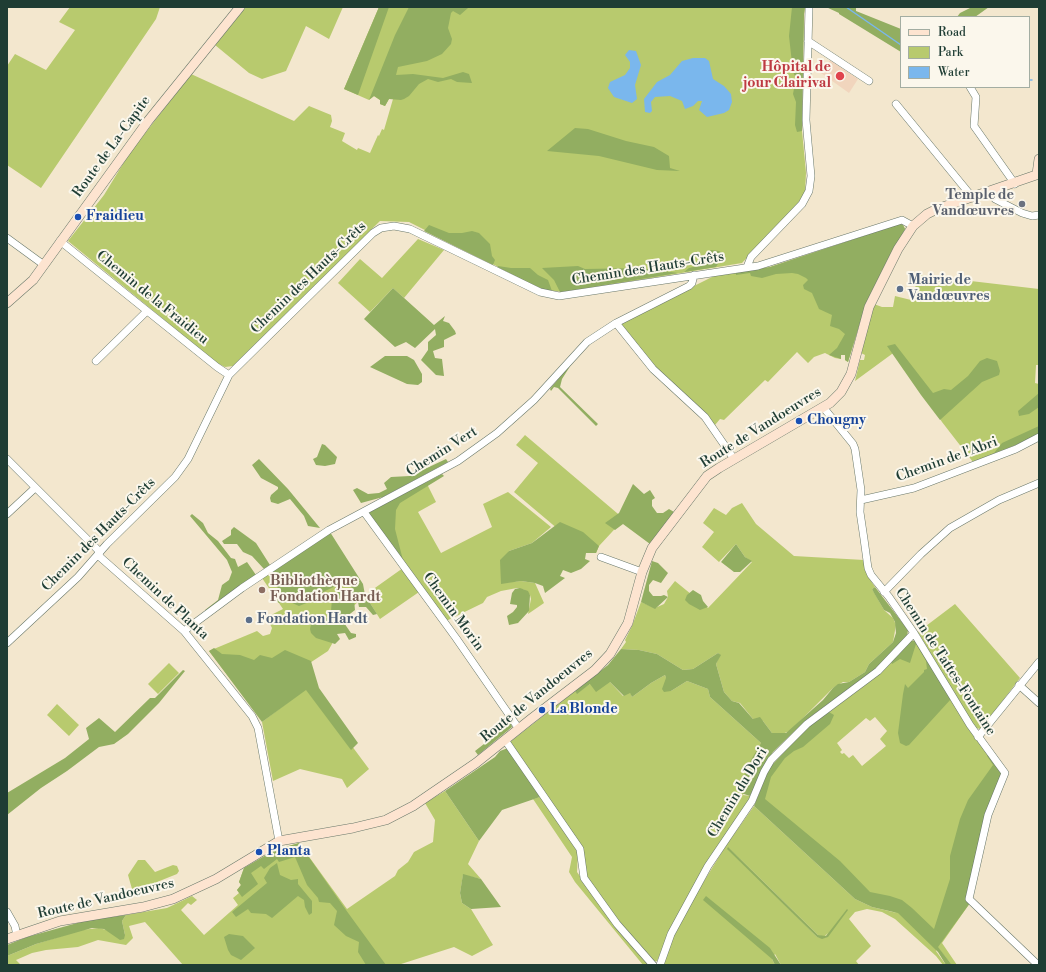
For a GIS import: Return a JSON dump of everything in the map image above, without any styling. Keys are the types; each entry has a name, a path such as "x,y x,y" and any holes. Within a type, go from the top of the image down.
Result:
{"main road":[{"name":"Route de La-Capite","path":"7,303 25,288 44,265 148,121 240,7"},
{"path":"1038,174 1039,159"},
{"name":"Route de Vandoeuvres","path":"7,939 60,921 143,907 173,899 206,885 280,841 364,826 393,817 443,786 505,740 594,670 610,654 628,623 642,572 655,543 699,485 711,473 839,396 851,374 868,307 902,242 913,226 932,212 1015,184 1038,174"}],"street":[{"path":"747,267 751,258 802,204 809,191 811,176 806,120 809,7"},
{"path":"808,41 869,81"},
{"path":"971,88 976,97 974,126 1015,184"},
{"path":"896,104 973,198"},
{"path":"991,192 995,199 1022,213 1032,216 1039,215"},
{"name":"Chemin des Hauts-Crêts","path":"7,643 78,578 99,553 161,493 186,463 228,375 373,233 385,227 398,226 410,229 540,292 553,295 770,264 902,220 906,220 913,226"},
{"path":"7,238 44,265"},
{"name":"Chemin de la Fraidieu","path":"60,241 228,375"},
{"name":"Chemin Vert","path":"184,631 242,588 329,530 444,470 485,442 540,395 587,342 616,322 689,286 692,283 694,275"},
{"path":"96,361 147,311"},
{"path":"616,322 653,369 705,417 734,459"},
{"name":"Chemin de Tattes-Fontaine","path":"823,407 853,444 857,457 860,500 868,568 874,580 914,633 978,737 1005,773 988,814 969,899 1038,965"},
{"name":"Chemin de l'Abri","path":"860,500 914,488 1016,448 1039,437"},
{"name":"Chemin de Planta","path":"7,459 99,553 100,557 184,631 252,716 258,728 280,841"},
{"path":"884,592 921,554 950,528 999,500 1039,483"},
{"path":"7,514 35,488"},
{"name":"Chemin Morin","path":"364,512 456,638 519,729"},
{"path":"601,557 642,572"},
{"name":"Chemin du Dori","path":"660,965 670,934 708,866 752,801 764,772 774,756 807,724 878,671 914,633"},
{"path":"978,737 987,728 1019,685 1039,662"},
{"path":"1019,685 1039,703"},
{"path":"505,740 580,849 584,878 609,914 653,965"},
{"path":"7,912 15,926 17,936"}],"shaded area":[{"name":"Hôpital de jour Clairival","path":"830,60 858,79 849,93 821,73"}],"green space":[{"path":"70,7 160,7 156,19 41,188 7,165 7,66 15,54 46,70 75,30 59,22"},
{"path":"246,7 343,7 329,39 306,26 286,71 262,79 249,73 215,45"},
{"path":"379,7 805,7 801,120 806,173 805,192 798,203 742,263 566,292 544,290 409,222 380,221 233,366 225,367 217,363 68,241 104,195 129,154 191,74 294,121 309,106 331,115 332,121 330,127 345,133 342,141 357,150 358,148 370,153 378,135 379,136 382,129 384,130 393,99 389,99 385,106 380,104 380,100 374,96 369,100 344,89"},
{"path":"379,7 389,7 358,95 344,89"},
{"path":"409,7 468,8 460,15 453,11 451,13 448,28 452,39 451,44 442,54 427,61 398,67 396,75 413,74 443,78 463,72 469,74 472,83 457,82 451,79 438,82 428,79 419,84 409,96 401,100 389,99 385,106 380,104 380,100 374,96 369,100 395,35"},
{"path":"792,7 805,7 802,131 797,132 795,125 796,102 793,94 796,78 793,72 789,36"},
{"path":"826,7 856,7 856,11 900,29 900,51 839,14"},
{"path":"972,7 989,7 976,16 958,16 960,13"},
{"path":"575,128 588,129 626,141 654,147 669,156 670,168 680,171 657,170 599,156 547,151"},
{"path":"900,224 903,225 905,229 866,303 848,362 845,360 845,355 841,355 841,359 825,353 814,357 808,363 797,352 768,382 765,380 724,420 720,419 715,425 658,370 620,323 714,276 770,267"},
{"path":"900,224 903,225 905,229 866,303 848,362 845,360 845,355 841,355 841,359 829,355 837,348 845,334 839,329 830,326 832,315 819,309 812,293 804,289 803,285 808,280 806,278 792,273 776,274 762,278 751,276 750,273 736,275 736,273 770,267"},
{"path":"429,225 449,233 472,231 479,233 490,244 492,256 495,260 493,265 424,231"},
{"path":"418,239 444,250 404,298 393,288 370,312 338,283 360,259 382,278"},
{"path":"711,250 719,251 724,254 716,267 684,272 689,268 697,266 700,259"},
{"path":"578,266 585,269 640,268 678,273 560,292 554,280 542,268"},
{"path":"497,267 530,268 538,275 548,280 552,291 544,290"},
{"path":"911,274 1039,289 1039,365 1036,365 1035,383 1039,384 1039,436 973,462 942,422 896,351 855,381 860,360 864,360 865,355 861,353 874,304 882,307 893,307 895,296 915,301 914,295 916,287 911,283"},
{"path":"393,288 434,325 445,316 443,321 449,323 455,331 456,334 444,340 444,347 433,351 435,358 442,359 444,376 436,375 421,360 428,350 428,342 436,335 435,329 415,348 406,342 395,347 364,319"},
{"path":"895,344 933,393 944,389 951,390 968,376 980,361 987,358 997,361 1000,371 999,375 982,382 940,420 887,346"},
{"path":"385,356 407,356 414,360 422,374 422,382 418,385 407,384 370,367"},
{"path":"574,360 562,379 560,387 598,424 596,426 558,388 554,387 551,391 550,389"},
{"path":"1039,393 1039,407 1029,414 1019,416 1018,411"},
{"path":"1039,426 1039,436 994,453 1002,443"},
{"path":"525,435 624,519 599,546 596,553 584,551 514,492 538,463 516,445"},
{"path":"322,444 325,445 337,457 335,464 325,466 316,465 313,459 317,457"},
{"path":"259,459 288,489 320,528 308,526 304,516 290,499 278,504 271,502 271,495 278,489 278,487 261,478 252,465"},
{"path":"446,459 448,462 383,497 361,503 353,490 357,488 368,494 379,493 387,489 384,483 391,477 410,476"},
{"path":"442,474 444,476 400,503 396,510 395,529 404,564 368,513"},
{"path":"426,482 436,502 418,512 441,553 492,527 483,504 508,492 551,527 532,543 509,551 501,583 521,581 535,583 544,603 528,614 531,599 530,595 525,590 517,588 501,591 487,597 483,603 446,621 368,513"},
{"path":"633,484 644,494 650,490 655,498 652,500 652,506 657,513 663,513 669,509 674,512 650,544 623,524 615,530 605,523 619,513"},
{"path":"742,503 756,524 794,556 864,560 869,578 875,587 872,589 884,610 893,618 896,625 893,642 869,664 865,672 849,682 843,682 833,688 790,731 782,734 772,733 763,721 753,719 740,703 732,701 724,692 716,664 720,655 718,653 693,669 683,670 657,654 639,650 621,649 626,642 625,640 641,602 655,608 664,604 668,597 667,591 675,581 708,608 752,562 745,557 736,544 719,562 702,547 714,532 703,523 714,508 726,515 732,508"},
{"path":"192,514 203,523 208,533 218,541 231,558 235,559 238,567 247,562 256,575 206,612 205,610 218,600 222,585 229,580 232,572 227,560 190,516"},
{"path":"560,522 583,532 599,546 596,553 586,553 585,559 590,561 581,569 571,573 563,570 560,576 565,578 545,593 543,586 535,583 521,581 501,584 500,560 509,551 532,543"},
{"path":"234,527 256,543 270,565 264,569 252,556 243,552 237,544 224,544 222,541 231,535 231,530"},
{"path":"330,532 363,584 365,595 377,614 373,615 366,607 359,607 357,597 354,600 355,610 342,620 351,633 356,634 356,637 349,640 345,633 337,634 340,639 335,644 316,638 311,633 310,629 311,624 316,618 334,618 331,611 332,598 340,589 352,588 345,577 338,585 325,591 314,600 299,606 290,602 279,603 276,600 275,594 279,592 272,571"},
{"path":"325,536 364,596 339,620 332,644 328,651 249,703 209,651 257,631 263,636 270,634 272,628 269,622 273,614 283,609 262,578"},
{"path":"736,544 745,557 752,561 740,572 734,572 721,562"},
{"path":"652,561 658,563 668,573 661,583 653,580 649,585 649,591 653,596 664,595 668,597 655,609 641,602"},
{"path":"403,568 419,592 380,619 365,595"},
{"path":"875,587 908,630 907,637 877,668 806,720 773,752 764,766 750,796 741,793 739,788 751,760 761,743 710,697 708,689 687,681 671,691 664,692 662,689 666,678 665,675 632,697 630,693 624,696 610,682 596,692 590,684 577,694 575,691 608,665 621,649 639,650 657,654 683,670 693,669 718,653 721,655 716,664 724,692 732,701 739,703 753,719 760,717 772,733 786,733 823,700 838,684 849,682 865,672 869,664 893,642 896,633 895,622 890,613 884,610 874,593 872,589"},
{"path":"520,588 528,591 530,595 529,611 518,623 509,625 507,616 517,607 517,605 510,604 512,593 515,589"},
{"path":"693,590 701,595 703,601 708,607 700,610 685,600 687,595"},
{"path":"955,604 1020,678 981,729 976,728 973,725 918,632"},
{"path":"916,640 1003,773 985,816 965,900 970,903 942,943 957,965 952,965 938,948 936,951 946,965 943,965 936,956 895,919 882,912 867,909 855,912 849,919 871,946 856,961 859,965 781,965 775,954 772,959 775,965 663,965 672,937 698,891 725,847 754,806 855,899 872,907 897,913 872,904 757,800 767,772 829,712 872,680","holes":["875,717 887,731 880,739 886,746 862,766 853,755 849,758 844,753 842,754 840,752 842,750 837,743 866,718 870,721","728,847 818,935 824,937 828,933 825,938 817,937"]},
{"path":"916,640 951,699 909,745 906,746 900,743 898,733 905,684 908,688 924,672 924,670 927,669 926,661 916,644 910,663 900,659 892,664 891,662 911,641"},
{"path":"214,648 222,654 240,655 254,660 260,655 272,658 285,650 311,661 319,688 358,743 351,750 306,690 262,722 209,651"},
{"path":"169,663 179,673 158,694 148,684"},
{"path":"183,670 185,671 159,703 128,734 114,744 99,747 41,788 7,815 7,793 65,758 89,739 86,728 99,718 115,732 150,698 155,698"},
{"path":"665,675 671,691 687,681 708,689 710,697 761,743 743,795 751,796 666,940 657,961 654,962 612,913 586,877 584,853 510,742 575,691 577,693 590,684 610,682 623,696 630,692 632,697"},
{"path":"308,687 369,769 347,788 342,779 300,769 273,781 262,722"},
{"path":"57,704 79,725 69,736 47,715"},
{"path":"829,712 834,715 830,724 803,747 794,751 785,758 771,777 765,799 840,861 870,892 902,900 934,929 950,879 950,856 960,819 968,800 993,765 987,756 988,755 1003,773 985,816 965,900 970,903 938,947 952,965 946,965 938,952 898,913 872,907 855,899 754,806 770,767 808,727"},
{"path":"511,723 512,727 478,755 475,751"},
{"path":"508,748 540,797 502,810 479,841 445,791 495,757 500,751"},
{"path":"445,791 479,841 468,864 481,879 463,875 460,893 462,903 471,909 493,945 472,956 454,947 398,965 183,965 145,922 129,926 133,938 126,945 98,940 78,947 32,953 16,960 21,965 7,965 7,956 36,944 81,930 99,928 125,935 122,921 126,915 167,908 192,896 197,900 191,905 188,903 181,910 204,935 238,905 233,898 239,893 237,890 241,885 239,882 244,868 275,850 299,843 347,909 395,876 398,870 408,862 414,852 433,842 435,820 425,803"},
{"path":"540,797 578,852 577,872 612,922 649,965 643,965 575,882 569,872 572,857 533,799"},
{"path":"299,843 386,965 366,965 358,952 359,942 346,936 334,925 337,911 330,903 319,902 318,898 307,885 295,857 279,862 277,859 264,869 261,866 251,873 258,884 242,897 237,890 241,885 239,882 244,868 275,850"},
{"path":"728,847 818,935 826,936 847,909 848,910 828,937 822,939 817,937 727,849"},
{"path":"138,860 145,860 155,872 173,865 177,866 179,871 177,874 157,882 152,887 132,889 128,875"},
{"path":"277,863 280,875 291,880 298,879 298,884 312,901 312,913 309,915 305,907 304,900 298,896 272,918 266,914 251,913 248,909 236,917 232,912 267,883 264,878 270,868"},
{"path":"463,874 481,879 501,907 471,909 462,903 460,893"},
{"path":"706,896 770,948 781,965 775,965 772,959 703,900"},
{"path":"126,915 122,921 125,935 124,939 120,940 104,929 92,928 36,944 7,956 7,945 27,937 88,920"},
{"path":"229,934 243,936 255,948 241,960 231,955 224,937"}],"water":[{"path":"629,50 636,51 641,65 635,85 637,99 632,103 614,97 608,88 610,82 625,75 630,68 630,62 625,55"},
{"path":"693,58 705,58 709,61 713,79 724,86 731,94 732,102 729,110 724,113 707,117 699,110 702,101 698,101 693,106 685,109 682,101 670,96 655,97 651,102 652,111 650,113 645,112 644,99 657,82 670,75 682,61"}],"waterway":[{"path":"846,7 900,44"}],"place":[{"name":"Hôpital de jour Clairival","path":"840,76"},
{"name":"Temple de Vandœuvres","path":"1022,204"},
{"name":"Fraidieu","path":"78,217"},
{"name":"Mairie de Vandœuvres","path":"900,289"},
{"name":"Chougny","path":"799,421"},
{"name":"Bibliothèque Fondation Hardt","path":"262,590"},
{"name":"Fondation Hardt","path":"249,620"},
{"name":"La Blonde","path":"542,710"},
{"name":"Planta","path":"259,852"}]}
